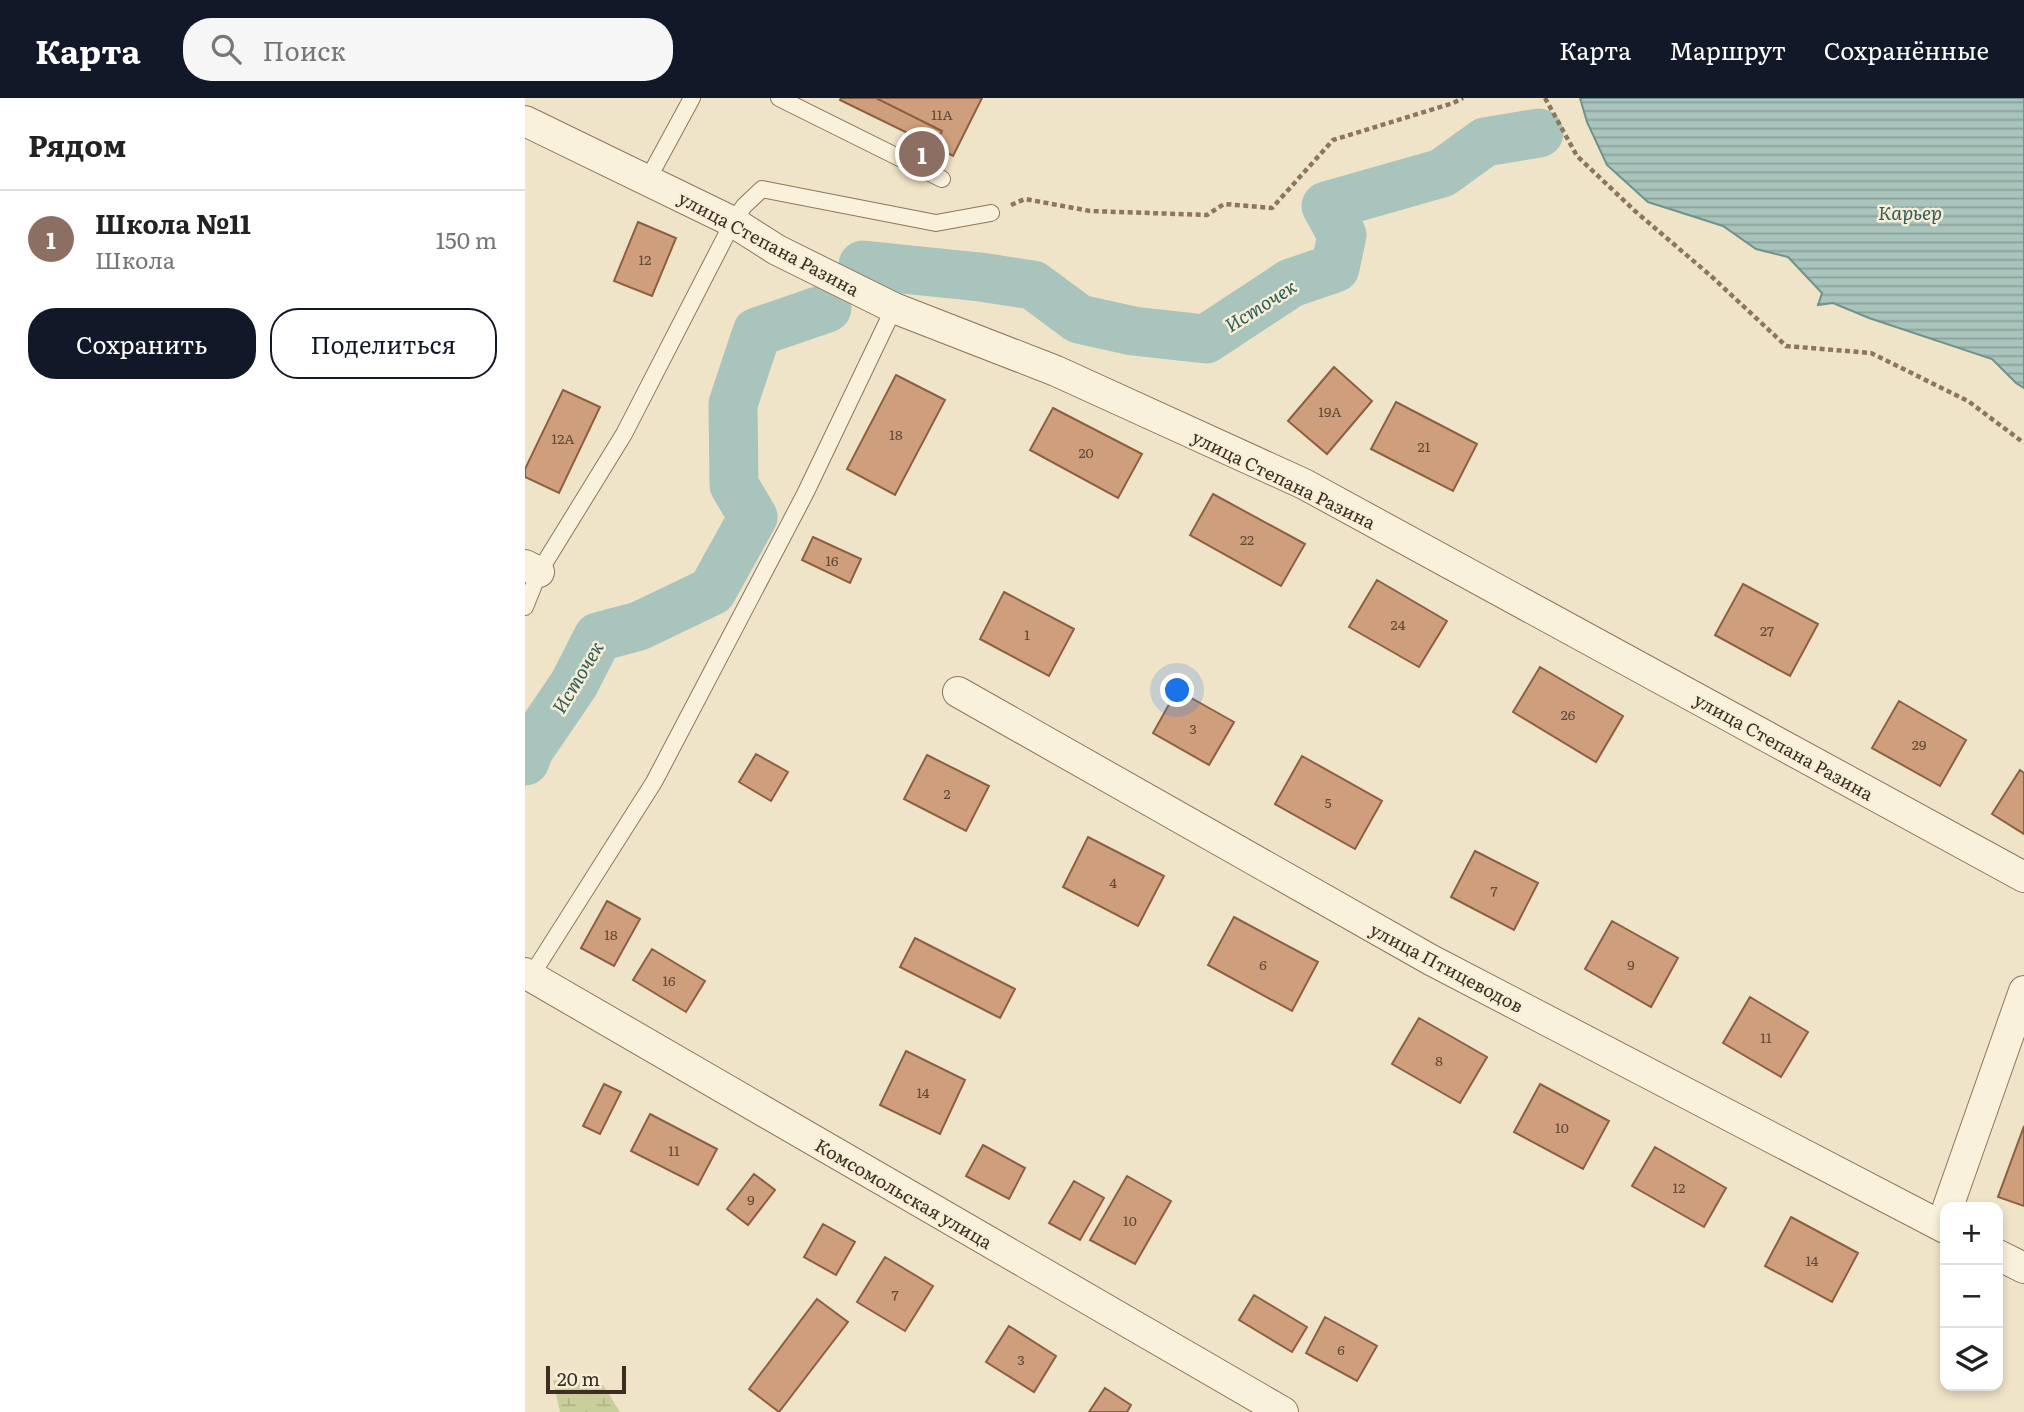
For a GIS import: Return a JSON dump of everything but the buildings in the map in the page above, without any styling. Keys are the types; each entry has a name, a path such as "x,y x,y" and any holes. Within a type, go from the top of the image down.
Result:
{"street":[{"name":"улица Степана Разина","path":"525,121 733,222 777,250 894,308 1056,371 1304,484 2024,877"},
{"name":"улица Птицеводов","path":"958,692 1431,960 1940,1216"},
{"name":"Комсомольская улица","path":"528,975 1283,1412"},
{"path":"1951,1202 2024,991"},
{"path":"2003,1258 2024,1268"}],"lane":[{"path":"648,179 692,98"},
{"path":"779,98 942,179"},
{"path":"525,607 532,568 624,434 733,222 744,206 762,189 936,223 991,214"},
{"path":"528,975 654,782 806,494 894,308"}],"path":[{"path":"991,214 1025,199 1090,211 1142,213 1207,215 1224,204 1272,208 1333,140 1463,98"},
{"path":"1545,98 1577,156 1635,212 1711,276 1786,346 1871,353 1968,401 2024,443"}],"green space":[{"path":"553,1380 603,1385 620,1412 560,1412"}],"water":[{"name":"Карьер","path":"1580,98 2024,98 2024,388 1992,359 1869,318 1833,303 1818,305 1822,293 1788,257 1756,249 1723,226 1648,202 1607,165 1587,122"},
{"path":"574,684 526,778 525,781 525,747"}],"waterway":[{"name":"Источек","path":"863,265 1033,285 1079,319 1133,331 1206,339 1291,283 1335,268 1342,235 1326,206 1442,173 1485,142 1539,133"},
{"name":"Источек","path":"525,761 529,750 574,684 598,637 639,626 712,591 753,517 734,485 733,404 757,332 827,308"}],"place":[{"name":"Школа №11","path":"922,154"}]}
